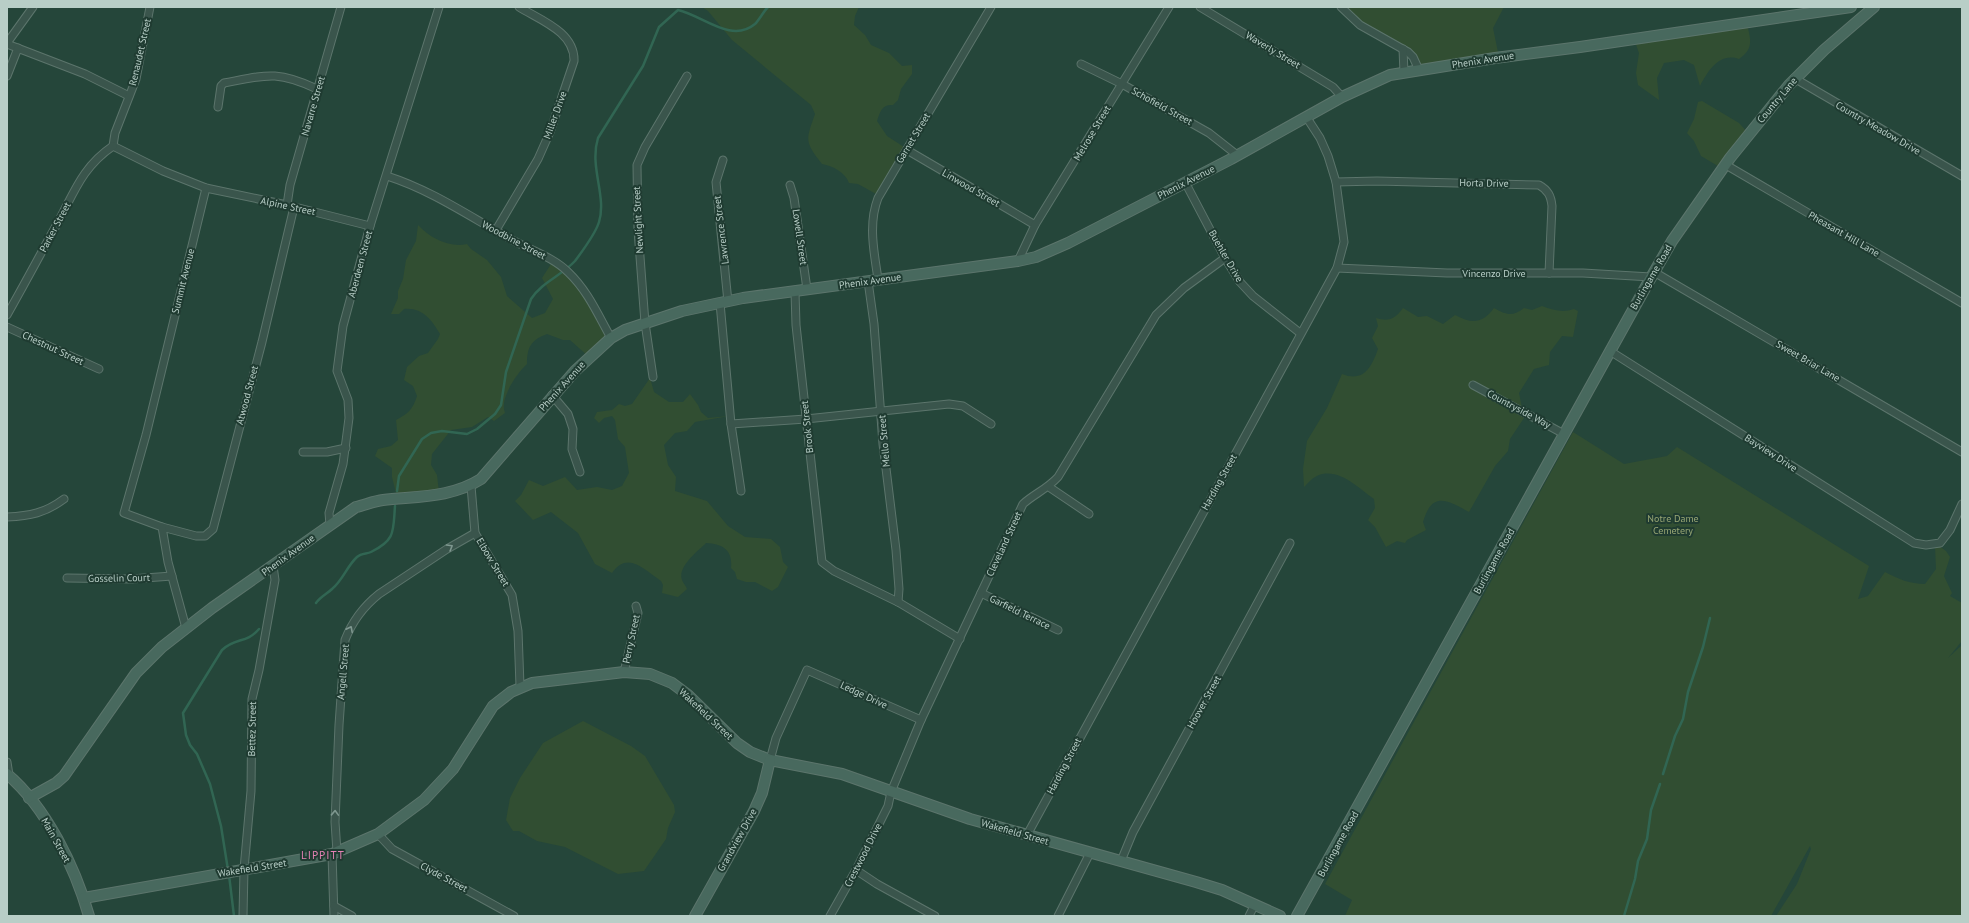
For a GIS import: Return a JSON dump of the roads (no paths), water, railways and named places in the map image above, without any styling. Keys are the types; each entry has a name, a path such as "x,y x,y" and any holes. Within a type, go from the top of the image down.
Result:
{"street":[{"path":"33,7 7,44 91,77 130,96 115,133 113,146 163,171 206,188"},
{"name":"Renaudet Street","path":"130,96 136,79 150,7"},
{"name":"Navarre Street","path":"290,206 290,185 341,7"},
{"name":"Aberdeen Street","path":"330,525 329,513 346,448 349,418 348,400 337,371 343,326 370,226 439,7"},
{"name":"Miller Drive","path":"496,230 538,160 550,132 574,61 574,51 567,39 519,7"},
{"name":"Garnet Street","path":"873,280 872,215 878,198 990,7"},
{"name":"Melrose Street","path":"1018,261 1035,225 1169,7"},
{"name":"Waverly Street","path":"1200,7 1333,87 1342,97"},
{"path":"1341,7 1360,25 1403,49 1413,57 1419,70"},
{"name":"Phenix Avenue","path":"29,798 56,783 64,776 136,673 162,647 186,628 212,608 356,507 370,503 448,493 471,486 481,479 552,395 592,354 611,338 625,330 682,311 743,298 1018,261 1036,257 1068,243 1307,118 1342,97 1377,80 1419,70 1850,7"},
{"name":"Country Lane","path":"1695,208 1726,165 1794,78 1874,7"},
{"path":"7,76 18,48"},
{"path":"1403,49 1404,73"},
{"name":"Schofield Street","path":"1081,64 1122,84 1209,133 1237,155"},
{"path":"218,107 220,86 224,83 253,76 286,77 317,90"},
{"name":"Newlight Street","path":"653,378 645,323 638,230 637,165 645,147 687,76"},
{"name":"Country Meadow Drive","path":"1794,78 1962,176"},
{"name":"Harding Street","path":"1027,835 1300,333 1337,268 1344,242 1336,182 1328,156 1320,138 1307,118"},
{"name":"Parker Street","path":"7,316 80,179 88,167 113,146"},
{"name":"Linwood Street","path":"907,150 1035,225"},
{"name":"Lawrence Street","path":"723,160 716,182 731,424 740,492"},
{"name":"Pheasant Hill Lane","path":"1726,165 1962,303"},
{"name":"Woodbine Street","path":"387,176 422,189 543,255 568,272 584,290 611,338"},
{"name":"Horta Drive","path":"1336,182 1377,181 1539,185 1546,190 1551,199 1549,273"},
{"name":"Buehler Drive","path":"1185,182 1225,258 1246,290 1300,333"},
{"name":"Lowell Street","path":"790,185 794,198 807,289"},
{"name":"Alpine Street","path":"206,188 290,206 370,226"},
{"name":"Summit Avenue","path":"162,527 124,513 146,435 206,188"},
{"name":"Atwood Street","path":"162,527 196,536 205,536 213,529 262,342 290,206"},
{"name":"Burlingame Road","path":"1297,916 1652,275 1695,208"},
{"name":"Cleveland Street","path":"892,792 921,720 1023,504 1036,494 1049,487 1058,477 1156,315 1184,288 1225,258"},
{"name":"Vincenzo Drive","path":"1337,268 1447,273 1652,275"},
{"name":"Sweet Briar Lane","path":"1652,275 1962,452"},
{"name":"Mello Street","path":"873,280 874,324 883,444 898,581 898,602"},
{"name":"Brook Street","path":"795,292 796,325 822,562 834,571 898,602"},
{"name":"Chestnut Street","path":"7,327 99,369"},
{"name":"Bayview Drive","path":"1610,351 1894,532 1920,545 1935,545 1944,539 1962,504"},
{"name":"Countryside Way","path":"1473,385 1564,434"},
{"path":"552,395 568,414 573,429 572,449 580,472"},
{"path":"731,424 806,419 958,404 991,424"},
{"path":"303,452 327,452 346,448"},
{"name":"Elbow Street","path":"471,486 475,533 512,595 518,631 520,686"},
{"path":"1049,487 1089,514"},
{"path":"7,517 29,515 50,509 64,499"},
{"path":"162,527 172,576 186,628"},
{"name":"Angell Street","path":"334,916 334,853 339,725 343,656 345,640 349,629 360,613 374,598 447,549 475,533"},
{"name":"Hoover Street","path":"1121,861 1133,832 1290,543"},
{"name":"Bettez Street","path":"243,916 244,869 251,791 250,715 274,587 273,566"},
{"name":"Gosselin Court","path":"66,578 131,579 172,576"},
{"name":"Garfield Terrace","path":"981,593 1058,630"},
{"path":"898,602 960,639"},
{"name":"Perry Street","path":"624,672 638,613 636,606"},
{"name":"Ledge Drive","path":"770,760 776,738 806,670 921,720"},
{"name":"Wakefield Street","path":"84,898 334,853 378,834 401,818 439,786 453,769 493,706 520,686 532,683 624,672 650,674 672,684 688,695 737,743 750,752 770,760 842,774 970,819 1222,890 1280,916"},
{"name":"Grandview Drive","path":"695,916 754,811 762,793 770,760"},
{"path":"7,762 8,774"},
{"name":"Main Street","path":"8,774 29,798 56,838 84,898 89,916"},
{"name":"Crestwood Drive","path":"830,916 856,870 888,806 892,792"},
{"name":"Clyde Street","path":"378,834 392,849 514,916"},
{"path":"1058,916 1090,853"},
{"path":"856,870 877,884 936,916"},
{"path":"1249,916 1255,904"},
{"path":"334,906 352,916"}],"waterway":[{"path":"397,491 399,476 422,439 431,433 442,431 467,434 477,429 495,414 501,405 506,372 531,299 546,283 564,271 575,261 599,222 601,202 595,160 598,138 643,66 659,27 678,10 726,30 736,31 746,29 755,24 768,7"},
{"path":"316,603 336,585 357,557 379,548 389,539 392,534 395,506"},
{"path":"1663,774 1675,736 1683,719 1688,692 1703,647 1710,618"},
{"path":"228,870 221,826 210,784 197,754 190,745 186,735 183,713 222,650 232,643 250,637 259,629"},
{"path":"1624,916 1635,879 1638,861 1647,839 1651,810 1660,784"},
{"path":"229,875 234,916"}],"district":[{"name":"LIPPITT","path":"323,855"}],"park label":[{"name":"Notre Dame Cemetery","path":"1673,524"}]}
